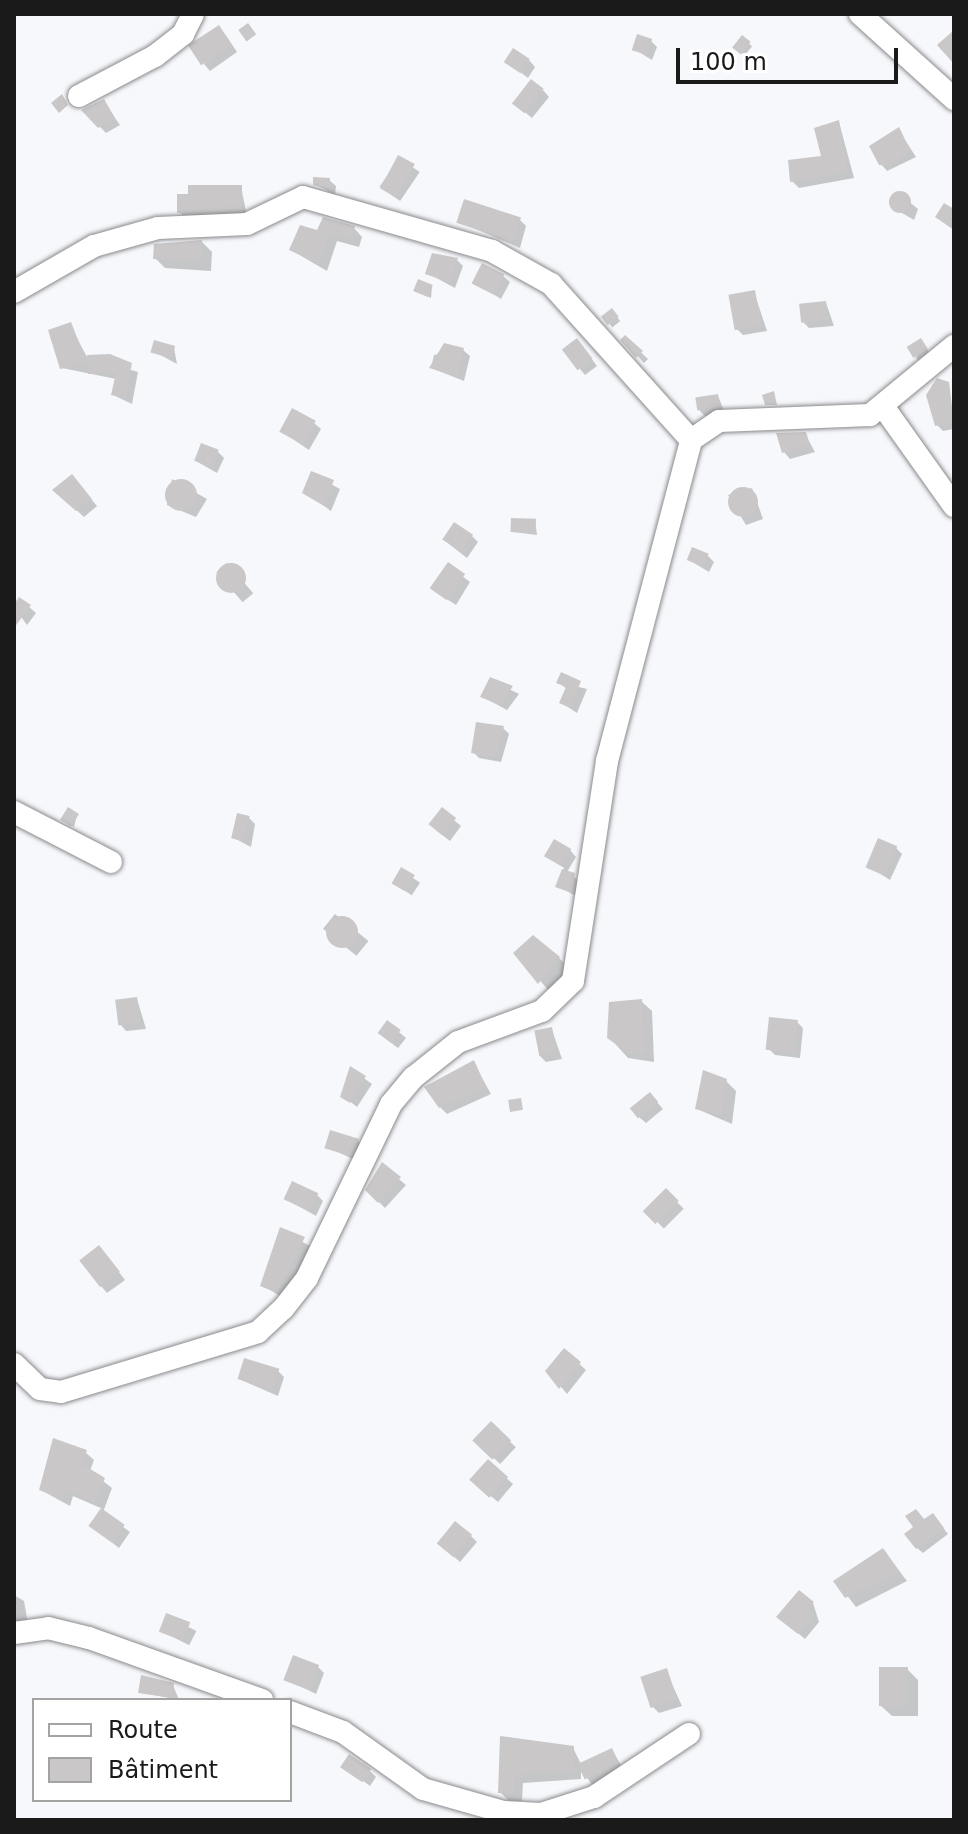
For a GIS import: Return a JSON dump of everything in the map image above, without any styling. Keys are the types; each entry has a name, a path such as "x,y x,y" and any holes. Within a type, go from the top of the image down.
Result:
{"street":[{"path":"79,96 155,56 183,34 193,14"},
{"path":"860,14 954,99"},
{"path":"14,292 94,246 158,228 247,224 303,197 492,251 551,284 691,440"},
{"path":"14,1364 40,1389 61,1392 258,1332 307,1278 351,1179 414,1077 458,1042 563,998 573,981 625,685 691,440 719,421 885,409 954,346"},
{"path":"885,409 954,506"},
{"path":"14,812 111,862"},
{"path":"14,1633 48,1628 89,1638 256,1698"},
{"path":"292,1713 343,1732 423,1789 504,1812 541,1814 594,1797 689,1734"}],"building":[{"path":"248,23 256,34 247,41 238,30"},
{"path":"219,25 232,45 201,65 188,45"},
{"path":"954,30 954,64 937,45"},
{"path":"637,34 652,39 647,55 632,50"},
{"path":"742,35 751,42 741,54 732,48"},
{"path":"513,48 530,59 521,73 504,62"},
{"path":"531,79 544,89 525,113 512,103"},
{"path":"62,94 68,105 59,113 51,103"},
{"path":"104,99 115,118 98,128 81,110"},
{"path":"839,120 848,172 790,182 788,160 821,156 814,128"},
{"path":"899,127 910,150 890,166 879,165 869,146"},
{"path":"398,155 415,164 397,197 380,189"},
{"path":"313,177 330,178 330,190 313,185"},
{"path":"188,185 242,185 242,210 177,213 177,194 188,194"},
{"path":"900,191 908,194 911,202 908,210 900,213 892,210 889,202 892,194"},
{"path":"464,199 521,218 513,241 456,223"},
{"path":"944,203 954,209 954,230 935,217"},
{"path":"323,217 355,226 351,240 329,234 319,264 289,250 300,225 317,230"},
{"path":"202,240 201,261 153,259 154,244"},
{"path":"432,253 458,258 449,282 425,274"},
{"path":"482,263 504,274 494,295 472,283"},
{"path":"418,279 433,285 428,297 413,291"},
{"path":"755,290 761,325 735,330 728,295"},
{"path":"826,301 828,320 801,323 799,304"},
{"path":"612,308 619,317 608,325 601,317"},
{"path":"71,322 87,363 60,369 48,330"},
{"path":"625,335 643,351 636,358 620,340"},
{"path":"577,338 593,359 577,370 562,349"},
{"path":"921,338 928,349 913,358 907,347"},
{"path":"154,340 175,346 172,359 150,352"},
{"path":"444,343 464,348 457,376 429,368"},
{"path":"110,354 132,363 125,398 111,395 116,373 88,374 87,355"},
{"path":"937,378 949,382 954,423 935,426 926,395"},
{"path":"774,391 777,405 765,405 762,395"},
{"path":"718,394 720,407 697,410 695,398"},
{"path":"292,408 316,421 303,445 279,432"},
{"path":"806,432 810,445 782,453 776,433"},
{"path":"201,443 219,450 212,468 194,461"},
{"path":"311,471 334,480 324,506 302,493"},
{"path":"72,474 92,499 76,511 52,490"},
{"path":"181,479 193,483 197,495 193,507 181,511 169,507 165,495 169,483"},
{"path":"743,487 754,491 758,502 754,513 743,517 732,513 728,502 732,491"},
{"path":"511,518 536,519 535,533 511,532"},
{"path":"454,522 473,535 461,552 442,539"},
{"path":"692,547 709,554 703,567 687,560"},
{"path":"448,562 465,574 447,600 430,588"},
{"path":"231,563 237,564 245,572 245,584 237,592 231,593 225,592 217,584 216,578 217,572 225,564"},
{"path":"19,597 31,605 14,628 14,604"},
{"path":"561,672 581,681 570,708 559,703 566,687 556,683"},
{"path":"490,677 513,686 500,705 480,697"},
{"path":"476,722 504,726 495,757 471,753"},
{"path":"68,807 79,814 71,827 60,820"},
{"path":"442,807 456,818 443,835 428,824"},
{"path":"237,813 250,816 244,841 231,838"},
{"path":"878,838 897,846 885,876 865,867"},
{"path":"554,839 571,849 561,866 544,856"},
{"path":"401,867 415,875 405,891 392,883"},
{"path":"562,869 575,873 572,893 555,887"},
{"path":"342,916 353,921 358,932 353,943 342,948 331,943 326,932 331,921"},
{"path":"533,935 560,957 538,984 513,953"},
{"path":"137,997 140,1023 118,1025 115,1000"},
{"path":"642,999 645,1053 630,1054 607,1038 609,1002"},
{"path":"769,1017 798,1020 794,1053 766,1050"},
{"path":"387,1020 401,1030 391,1043 378,1033"},
{"path":"552,1027 557,1053 539,1056 534,1030"},
{"path":"474,1060 486,1087 439,1108 424,1087"},
{"path":"350,1066 366,1076 350,1103 340,1097"},
{"path":"703,1070 727,1079 722,1115 695,1109"},
{"path":"650,1092 658,1102 638,1118 630,1108"},
{"path":"521,1098 523,1110 510,1112 508,1100"},
{"path":"330,1130 359,1139 353,1157 324,1148"},
{"path":"382,1162 401,1177 378,1203 365,1190"},
{"path":"292,1181 318,1193 310,1211 284,1199"},
{"path":"666,1188 679,1201 655,1224 643,1211"},
{"path":"280,1227 305,1237 277,1293 260,1286"},
{"path":"99,1245 120,1272 100,1287 79,1260"},
{"path":"564,1348 581,1362 559,1389 545,1371"},
{"path":"244,1358 279,1369 273,1390 238,1379"},
{"path":"491,1421 511,1440 492,1460 472,1440"},
{"path":"53,1438 87,1450 82,1464 105,1478 95,1502 65,1490 62,1499 39,1490"},
{"path":"488,1459 508,1477 489,1498 469,1480"},
{"path":"101,1508 125,1525 112,1543 88,1526"},
{"path":"916,1509 924,1519 933,1513 944,1528 916,1549 904,1534 913,1527 905,1516"},
{"path":"455,1521 472,1535 454,1557 437,1544"},
{"path":"883,1548 900,1572 845,1598 833,1581"},
{"path":"799,1590 814,1602 808,1609 814,1614 798,1634 776,1617"},
{"path":"166,1613 190,1622 183,1641 159,1632"},
{"path":"293,1655 319,1665 309,1690 283,1680"},
{"path":"879,1667 908,1667 908,1706 879,1706"},
{"path":"667,1668 677,1699 651,1708 640,1677"},
{"path":"141,1675 174,1683 172,1698 138,1693"},
{"path":"500,1736 574,1746 573,1771 515,1775 514,1794 498,1793"},
{"path":"612,1748 619,1763 585,1779 578,1764"},
{"path":"349,1754 371,1769 362,1782 340,1767"}]}
